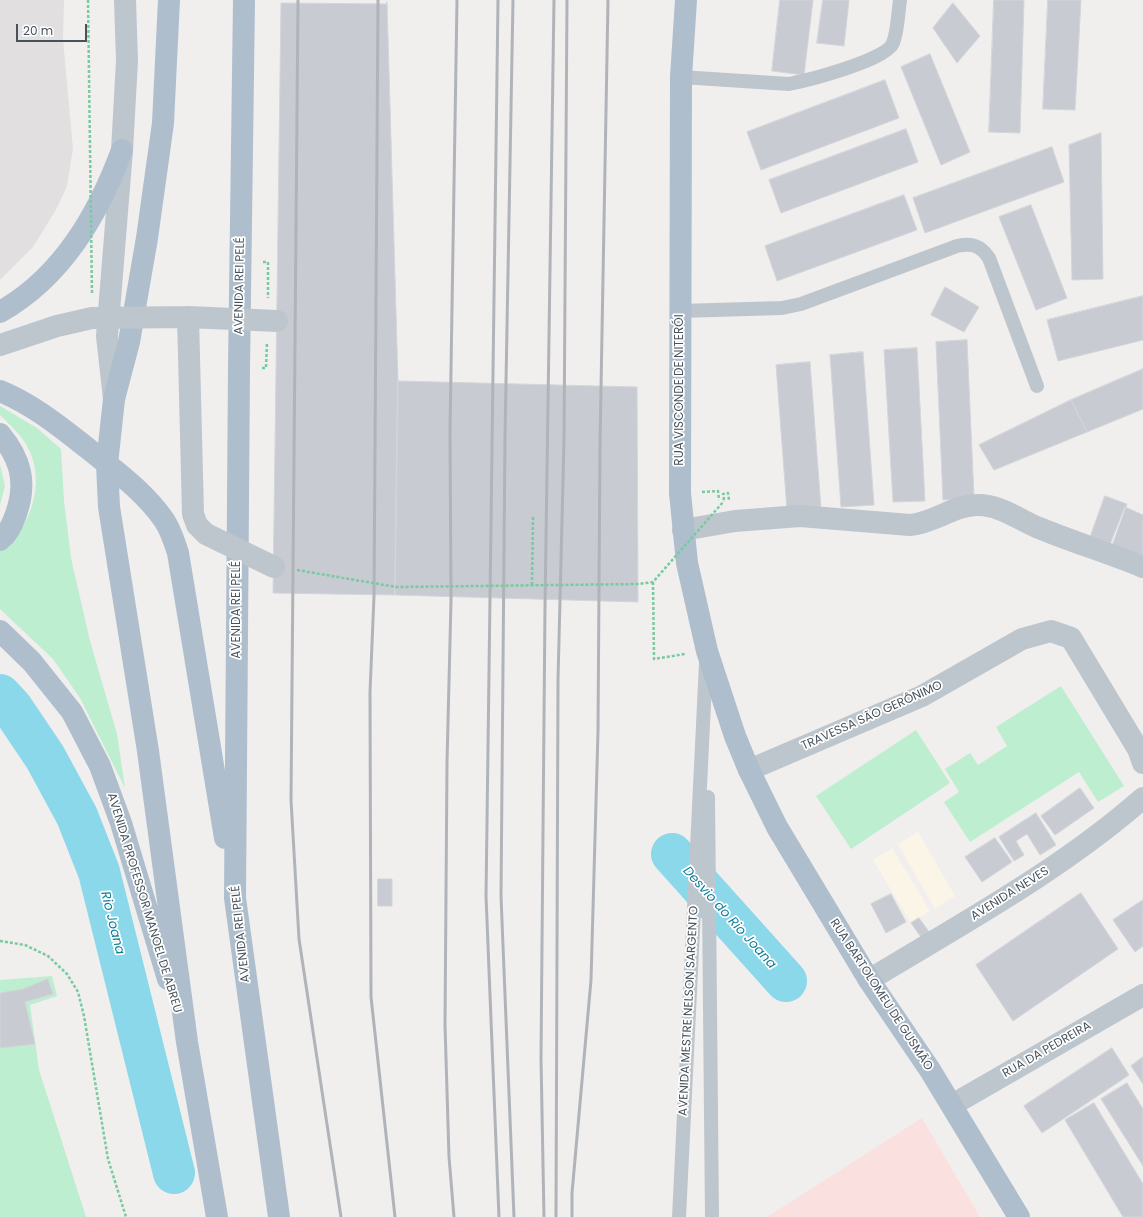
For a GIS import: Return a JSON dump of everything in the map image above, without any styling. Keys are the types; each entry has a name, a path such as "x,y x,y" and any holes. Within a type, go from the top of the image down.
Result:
{"main road":[{"path":"169,0 161,139 147,238 129,342 114,399 107,464 111,522 148,751 187,1042 217,1217"},
{"name":"AVENIDA REI PELÉ","path":"244,0 238,368 235,898 279,1217"},
{"name":"RUA VISCONDE DE NITERÓI","path":"686,0 681,77 680,493 683,530 688,562 707,651 735,736 749,770"},
{"path":"0,312 38,284 70,252 82,236 102,199 122,150"},
{"path":"0,391 17,398 48,418 107,464 150,502 164,520 173,538 178,553 235,898"},
{"path":"0,434 15,454 22,476 21,499 13,522 0,540"},
{"name":"AVENIDA PROFESSOR MANOEL DE ABREU","path":"0,631 32,662 72,712 100,766 121,823 187,1042"},
{"name":"RUA BARTOLOMEU DE GUSMÃO","path":"749,770 777,827 802,872 870,980 930,1070 1019,1217"}],"street":[{"path":"114,399 106,336 122,150 127,62 125,0"},
{"path":"188,317 193,514 197,525 206,534 274,567"},
{"path":"0,345 57,326 92,318 188,317 278,321"},
{"path":"683,530 735,521 800,516 902,525 919,524 965,506 977,504 996,509 1040,528 1143,567"},
{"name":"TRAVESSA SÃO GERÔNIMO","path":"749,770 922,696 1022,639 1050,631 1071,638 1140,756"},
{"name":"AVENIDA NEVES","path":"870,980 1051,869 1123,816 1143,798"},
{"name":"RUA DA PEDREIRA","path":"952,1105 1143,995"}],"lane":[{"path":"681,77 789,84 804,81 874,58 888,50 893,43 900,0"},
{"path":"680,310 782,308 801,304 957,246 975,244 983,249 989,258 1037,386"},
{"name":"AVENIDA MESTRE NELSON SARGENTO","path":"679,1217 707,651"},
{"name":"AVENIDA MESTRE NELSON SARGENTO","path":"707,651 712,1217"}],"path":[{"path":"88,0 92,318"},
{"path":"274,567 396,587 639,584 653,582 724,501"},
{"path":"532,585 533,516"},
{"path":"653,582 654,659 707,651"},
{"path":"0,941 24,945 48,956 67,974 78,992 84,1016 108,1159 126,1217"}],"shaded area":[{"path":"0,0 64,0 63,39 73,149 67,186 57,208 33,247 0,280"},
{"path":"918,832 955,896 935,909 898,844"},
{"path":"892,848 930,911 911,923 873,860"},
{"path":"922,1118 980,1217 767,1217"}],"green space":[{"path":"0,406 37,428 61,449 64,501 71,558 90,641 117,734 125,788 80,698 53,659 0,609 0,551 11,542 27,519 35,491 36,477 34,463 29,450 16,431 0,415"},
{"path":"0,465 5,486 0,505"},
{"path":"1061,686 1124,786 1098,802 1079,772 970,842 944,802 959,792 945,769 970,753 978,765 1007,746 996,727"},
{"path":"916,730 950,783 851,849 816,796"},
{"path":"52,976 57,996 30,1005 39,1070 86,1217 0,1217 0,980"}],"building":[{"path":"780,0 813,0 804,75 772,71"},
{"path":"823,0 849,0 844,46 817,43"},
{"path":"994,0 1024,0 1020,133 989,132"},
{"path":"1048,0 1081,0 1075,110 1043,109"},
{"path":"387,2 398,381 395,595 273,593 281,3 386,4"},
{"path":"953,3 980,36 957,63 933,28"},
{"path":"930,54 970,152 941,165 901,67"},
{"path":"885,80 899,118 761,170 747,132"},
{"path":"906,129 918,162 781,213 769,180"},
{"path":"1101,133 1103,279 1072,280 1069,145"},
{"path":"1052,147 1064,182 925,233 913,198"},
{"path":"904,195 917,230 777,281 765,246"},
{"path":"1031,205 1067,298 1036,310 999,217"},
{"path":"945,287 979,307 964,332 931,315"},
{"path":"1143,296 1143,340 1058,361 1047,320"},
{"path":"967,340 974,498 943,500 936,342"},
{"path":"917,348 925,501 893,502 884,350"},
{"path":"863,352 874,505 841,507 830,355"},
{"path":"810,362 821,508 787,510 776,365"},
{"path":"1143,369 1143,409 1087,432 1071,400"},
{"path":"398,381 637,387 638,602 395,595"},
{"path":"1071,400 1087,432 994,470 979,445"},
{"path":"1105,496 1127,504 1112,546 1090,538"},
{"path":"1125,507 1143,515 1143,555 1139,563 1108,550"},
{"path":"1080,788 1094,808 1055,835 1041,816"},
{"path":"1036,813 1056,845 1040,855 1027,834 1016,841 1024,855 1014,861 999,837"},
{"path":"995,838 1012,862 982,882 965,857"},
{"path":"378,879 392,879 392,906 378,906"},
{"path":"1081,893 1118,949 1013,1021 976,965"},
{"path":"891,894 906,922 886,933 871,904"},
{"path":"1143,900 1143,946 1135,952 1113,920"},
{"path":"919,918 938,944 930,950 911,923"},
{"path":"48,979 53,994 25,1002 35,1044 0,1048 0,993 23,989"},
{"path":"1112,1048 1129,1075 1042,1133 1024,1106"},
{"path":"1143,1057 1143,1084 1131,1066"},
{"path":"1127,1083 1143,1109 1143,1166 1101,1099"},
{"path":"1094,1103 1143,1184 1143,1217 1123,1217 1065,1120"}],"waterway":[{"name":"Rio Joana","path":"0,695 12,708 45,757 77,816 99,872 174,1173"},
{"name":"Desvio do Rio Joana","path":"672,854 786,981"}],"railway":[{"path":"298,0 291,800 299,939 341,1217"},
{"path":"378,0 374,596 370,692 371,997 395,1217"},
{"path":"454,1217 449,1157 445,1025 447,763 451,601 450,431 457,0"},
{"path":"498,0 486,896 499,1217"},
{"path":"513,0 505,436 501,896 514,1217"},
{"path":"544,1217 541,1058 545,606 554,0"},
{"path":"556,1217 558,680 564,440 567,0"},
{"path":"572,1217 572,1193 591,980 598,731 600,444 608,0"}]}
